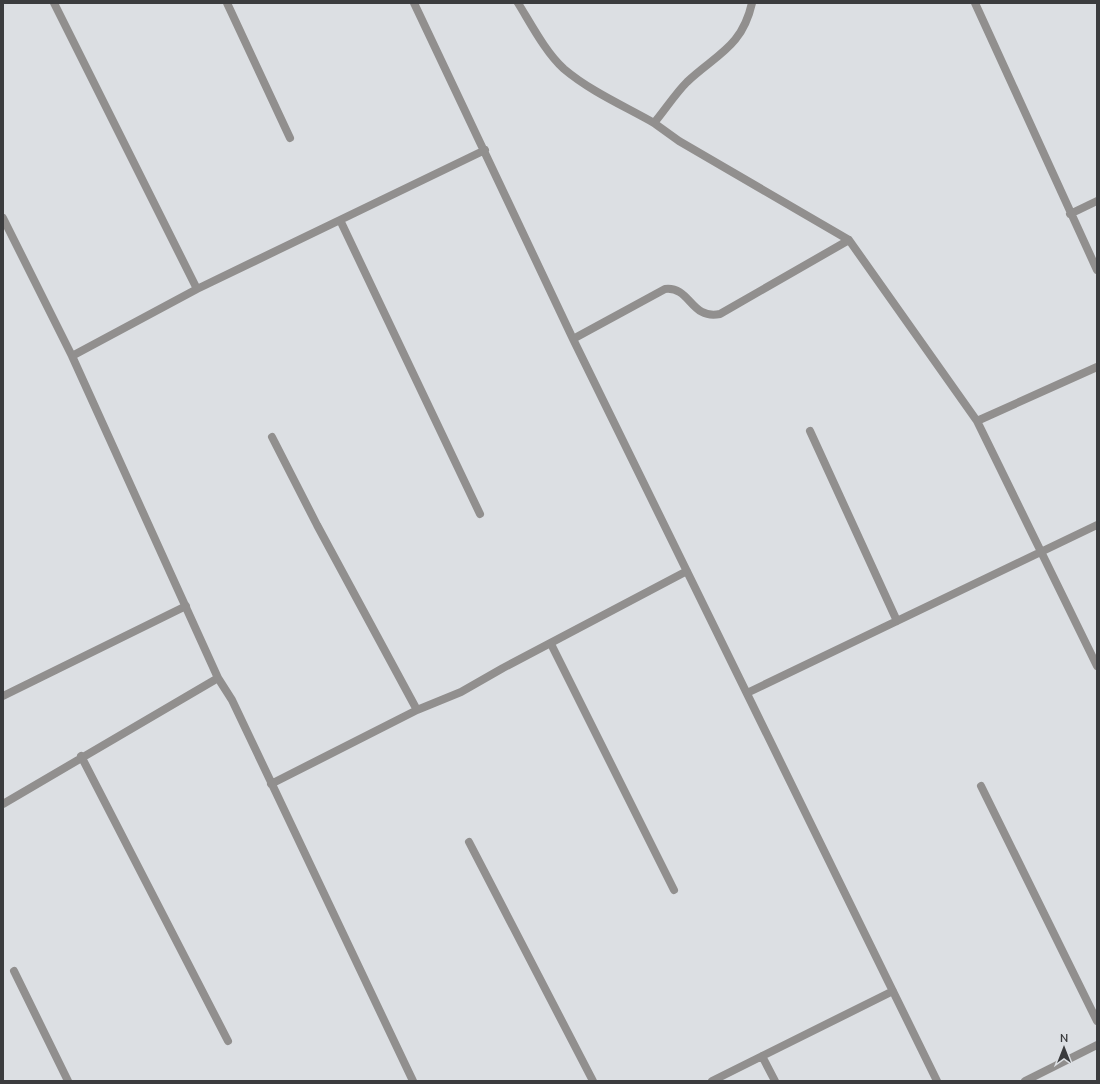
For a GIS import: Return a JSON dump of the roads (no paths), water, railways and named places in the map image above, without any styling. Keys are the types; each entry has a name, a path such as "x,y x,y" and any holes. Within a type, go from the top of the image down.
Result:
{"street":[{"path":"54,3 197,289"},
{"path":"227,3 290,138"},
{"path":"414,3 485,150 573,339 937,1081"},
{"path":"518,3 541,40 564,68 586,84 654,123 679,141 849,240 977,421 1097,666"},
{"path":"654,123 686,83 735,42 749,18 752,3"},
{"path":"975,3 1070,214 1097,270"},
{"path":"72,356 197,289 485,150"},
{"path":"1070,214 1097,201"},
{"path":"3,218 72,356 218,678 232,700 413,1081"},
{"path":"340,220 480,514"},
{"path":"573,339 665,289 672,288 680,291 703,314 712,316 720,314 849,240"},
{"path":"977,421 1097,367"},
{"path":"810,431 897,621"},
{"path":"272,437 317,525 417,710"},
{"path":"747,693 1097,525"},
{"path":"271,784 417,710 461,692 503,668 687,571"},
{"path":"3,696 186,606"},
{"path":"551,644 674,890"},
{"path":"3,804 81,756 218,678"},
{"path":"81,756 228,1041"},
{"path":"981,786 1097,1021"},
{"path":"469,842 593,1081"},
{"path":"14,971 68,1081"},
{"path":"712,1081 893,991"},
{"path":"1025,1081 1097,1045"},
{"path":"762,1056 775,1081"}]}
